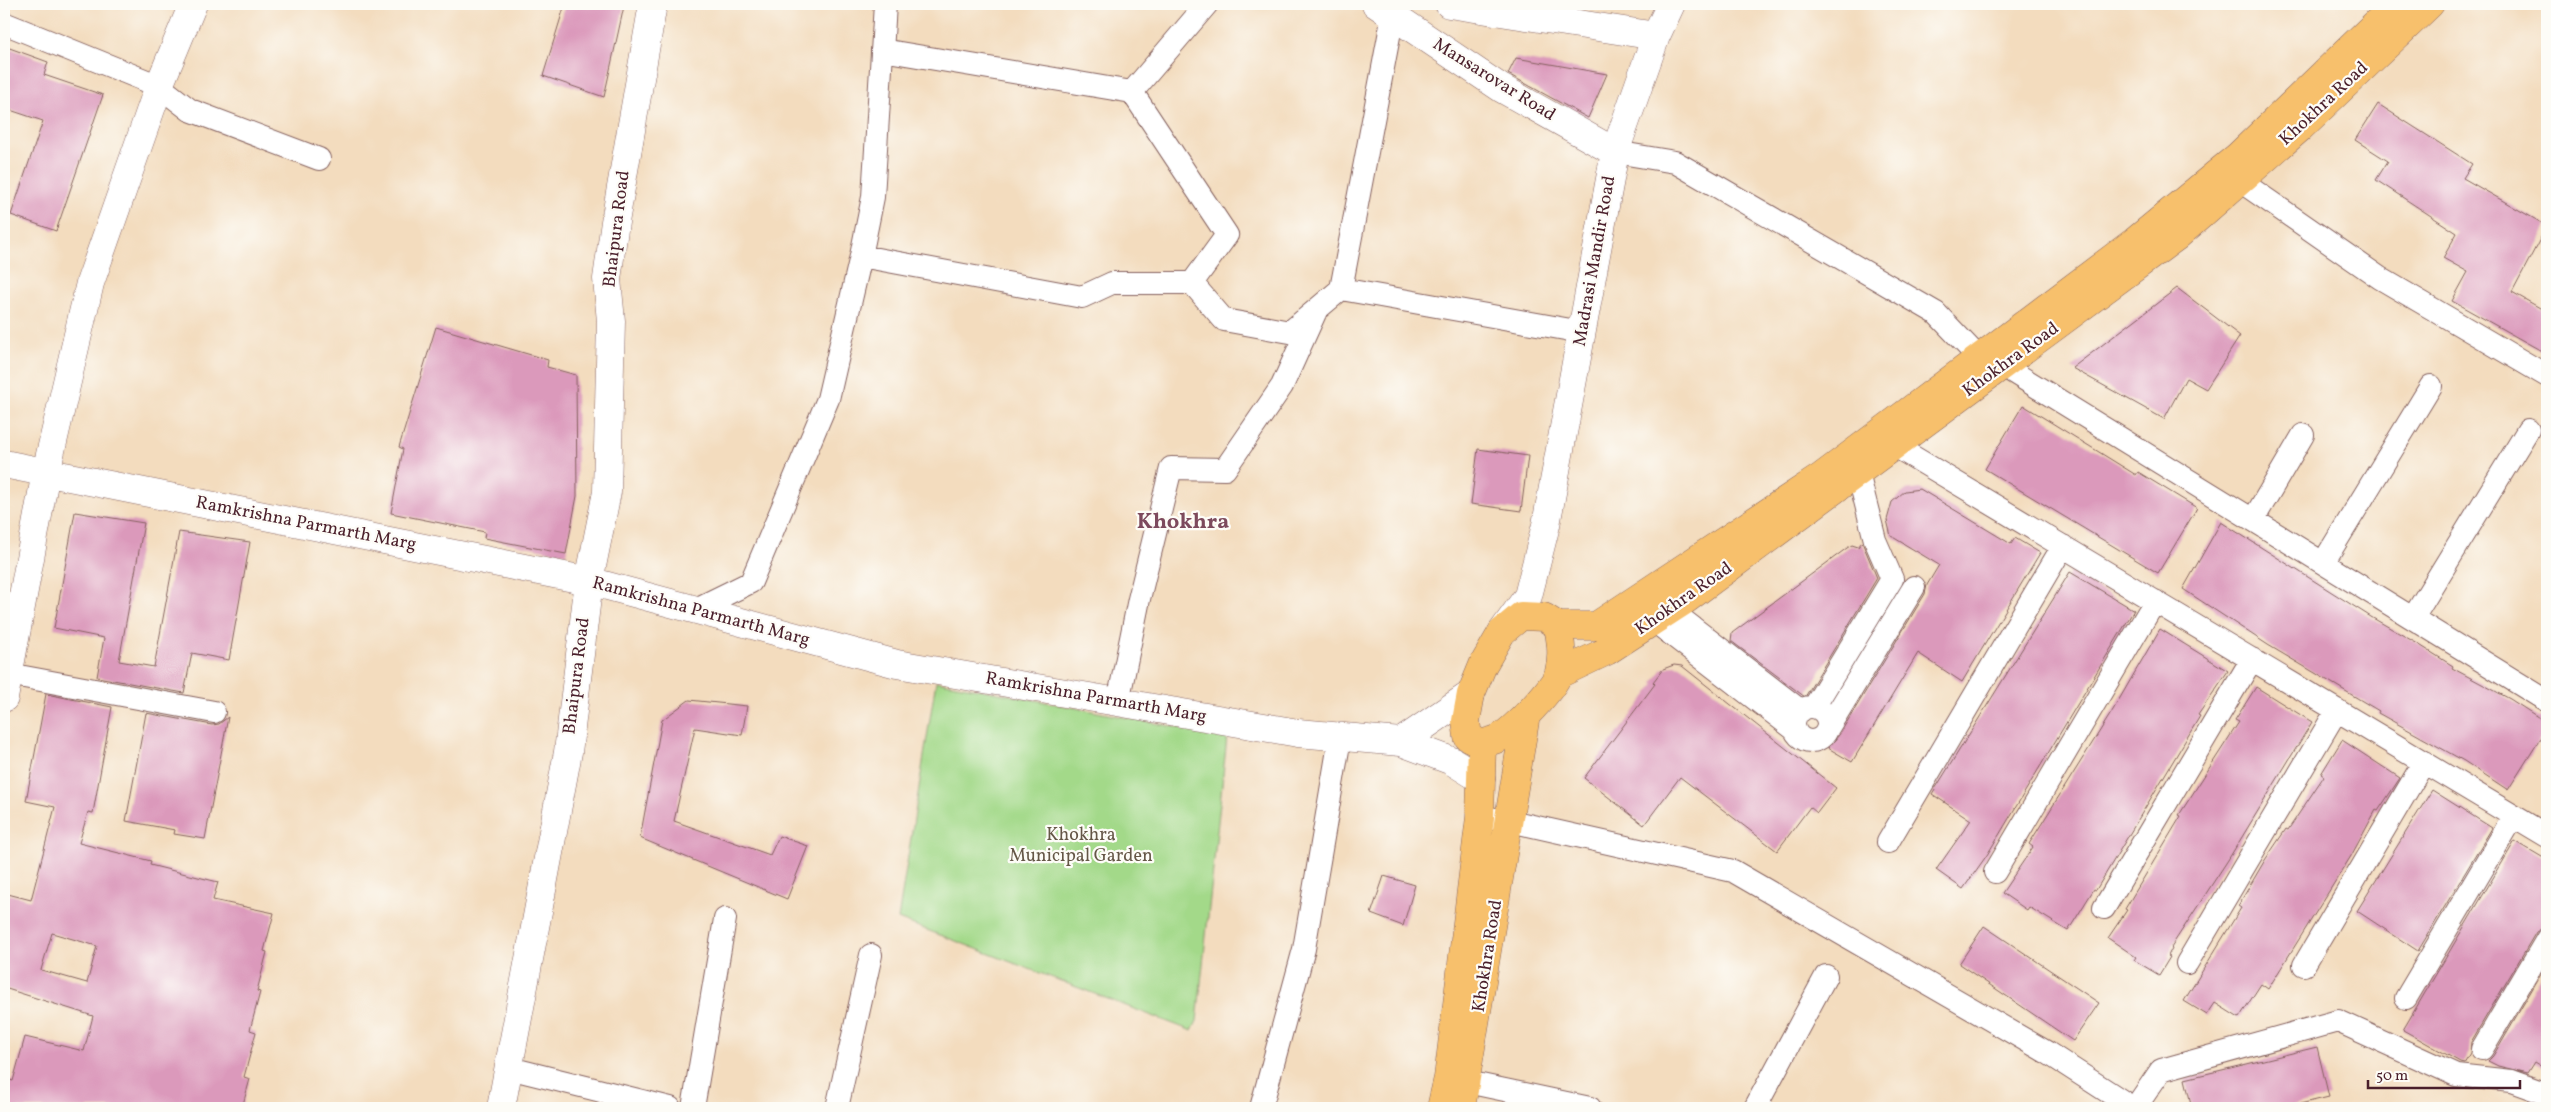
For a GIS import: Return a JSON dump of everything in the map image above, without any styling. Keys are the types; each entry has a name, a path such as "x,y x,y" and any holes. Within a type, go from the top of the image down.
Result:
{"main road":[{"name":"Khokhra Road","path":"1559,674 1607,651 1662,616 1895,446 1991,362 2238,156 2396,4"},
{"name":"Khokhra Road","path":"1502,632 1522,616 1551,622 1596,626 1821,477 2176,237 2300,128 2430,4"},
{"path":"1502,632 1483,665 1471,694 1466,721 1468,737 1482,744 1498,739 1526,715 1547,693 1559,674 1562,649 1551,622"},
{"name":"Khokhra Road","path":"1462,1108 1468,1082 1526,715"},
{"name":"Khokhra Road","path":"1441,1108 1448,1078 1480,817 1482,744"}],"street":[{"path":"193,4 159,86 90,283 46,472 6,686 214,712"},
{"name":"Bhaipura Road","path":"501,1108 568,752 589,581 607,492 611,321 607,279 614,222 653,4"},
{"path":"694,610 751,582 828,399 873,197 885,4"},
{"path":"1132,92 1207,4"},
{"path":"1449,4 1656,36"},
{"name":"Madrasi Mandir Road","path":"1546,525 1615,152 1656,36 1672,4"},
{"path":"861,256 1082,297 1112,283 1192,283 1224,320 1290,332 1341,289 1385,10"},
{"name":"Mansarovar Road","path":"1385,10 1501,88 1615,152"},
{"path":"4,23 159,86 190,110 319,159"},
{"path":"882,50 1132,92 1227,235 1192,283"},
{"path":"1615,152 1675,162 1936,313 1991,362 2547,701"},
{"path":"2240,180 2380,278 2547,376"},
{"path":"1341,289 1582,332"},
{"path":"1118,702 1139,598 1171,468 1225,469 1282,386 1316,311"},
{"path":"2323,563 2431,386"},
{"path":"2413,618 2528,430"},
{"path":"2253,520 2303,435"},
{"path":"1895,446 2547,836"},
{"name":"Ramkrishna Parmarth Marg","path":"4,464 589,581 897,664 1340,738 1400,742 1452,761 1481,779"},
{"path":"1858,473 1875,540 1892,579 1803,716 1802,740 1815,741 1825,734 1914,587"},
{"path":"1546,525 1551,622"},
{"path":"1502,632 1528,596 1546,525"},
{"path":"1888,842 2063,546"},
{"path":"1995,872 2155,602"},
{"path":"1662,616 1803,716 1826,715 1828,728"},
{"path":"2104,908 2252,659"},
{"path":"1400,742 1471,694"},
{"path":"2187,963 2337,710"},
{"path":"1261,1108 1304,949 1340,738"},
{"path":"2304,965 2424,762"},
{"path":"2406,998 2514,816"},
{"path":"1480,817 1510,821 1733,871 2048,1053 2134,1108 2161,1070 2338,1020 2456,1075 2511,1081 2547,1094"},
{"path":"693,1108 725,919"},
{"path":"2482,1049 2547,939"},
{"path":"837,1108 871,955"},
{"path":"1761,1106 1826,976"},
{"path":"509,1068 670,1108"},
{"path":"1468,1082 1590,1108"}],"green space":[{"name":"Khokhra Municipal Garden","path":"936,681 1227,737 1197,1021 1192,1031 898,919"}],"building":[{"path":"565,4 613,4 624,6 604,97 543,76"},
{"path":"4,46 48,62 44,75 103,95 56,231 11,215 43,121 4,108"},
{"path":"1516,58 1607,74 1588,118 1508,74"},
{"path":"2378,104 2472,164 2463,178 2547,226 2512,292 2547,312 2547,354 2452,301 2468,272 2443,258 2457,233 2376,180 2388,161 2355,140"},
{"path":"2177,288 2240,336 2206,389 2186,378 2164,419 2072,368"},
{"path":"436,327 548,360 547,367 576,375 577,496 566,554 484,538 485,532 391,513 403,449 399,447"},
{"path":"2023,405 2136,475 2138,472 2197,508 2158,573 1985,469"},
{"path":"1478,449 1528,456 1521,511 1471,504"},
{"path":"1920,489 2011,544 2015,538 2040,553 1962,682 1918,653 1852,762 1828,748 1839,735 1925,594 1927,585 1939,565 1891,536 1887,520 1892,502 1905,491"},
{"path":"75,512 144,523 119,661 154,667 179,532 250,542 229,660 192,653 184,693 97,677 104,638 54,628"},
{"path":"2221,522 2371,617 2453,666 2452,668 2510,699 2547,723 2547,728 2508,790 2464,761 2378,713 2379,711 2268,645 2183,589"},
{"path":"1862,542 1877,578 1805,697 1731,641 1732,633 1847,548 1852,545 1858,547"},
{"path":"2070,572 2134,610 1987,855 1963,889 1936,870 1971,820 1932,794"},
{"path":"2160,629 2228,671 2198,715 2200,716 2096,890 2094,889 2068,931 2029,907 2027,910 2002,893 2033,847 2029,844 2113,710"},
{"path":"1674,665 1682,666 1836,788 1817,813 1810,807 1777,851 1680,777 1644,825 1584,778 1655,684 1653,682 1663,669"},
{"path":"2256,687 2312,722 2228,860 2171,947 2168,956 2170,957 2159,975 2134,960 2136,957 2108,938 2127,910 2125,909 2181,816 2179,815 2239,722 2235,720"},
{"path":"46,694 112,707 93,813 88,812 79,843 151,861 150,865 218,882 213,900 274,913 264,951 267,952 257,991 260,992 250,1030 256,1032 244,1077 250,1079 242,1108 4,1108 4,1078 13,1081 25,1037 84,1051 93,1016 4,988 4,893 31,900 55,807 26,801","holes":["52,933 97,946 87,983 41,970"]},
{"path":"689,700 747,706 742,735 695,728 674,821 770,855 779,836 808,846 787,899 640,838 662,720"},
{"path":"146,713 212,725 219,724 228,717 205,839 174,834 175,830 126,821"},
{"path":"2342,740 2400,778 2378,811 2376,810 2351,856 2268,989 2261,984 2239,1018 2215,1003 2207,1015 2184,1001 2241,908 2238,906 2265,860 2286,829 2288,830 2324,776 2321,774"},
{"path":"2432,790 2492,828 2418,951 2357,911"},
{"path":"2515,841 2547,860 2547,926 2536,932 2471,1042 2470,1053 2464,1063 2403,1030"},
{"path":"1384,876 1415,885 1403,926 1371,914"},
{"path":"1984,926 2099,1003 2073,1041 1959,964"},
{"path":"2547,964 2547,1070 2534,1062 2527,1073 2498,1066 2488,1061 2493,1056"},
{"path":"2317,1047 2329,1097 2283,1108 2192,1108 2185,1079"}],"district":[{"name":"Khokhra","path":"1183,522"}]}
